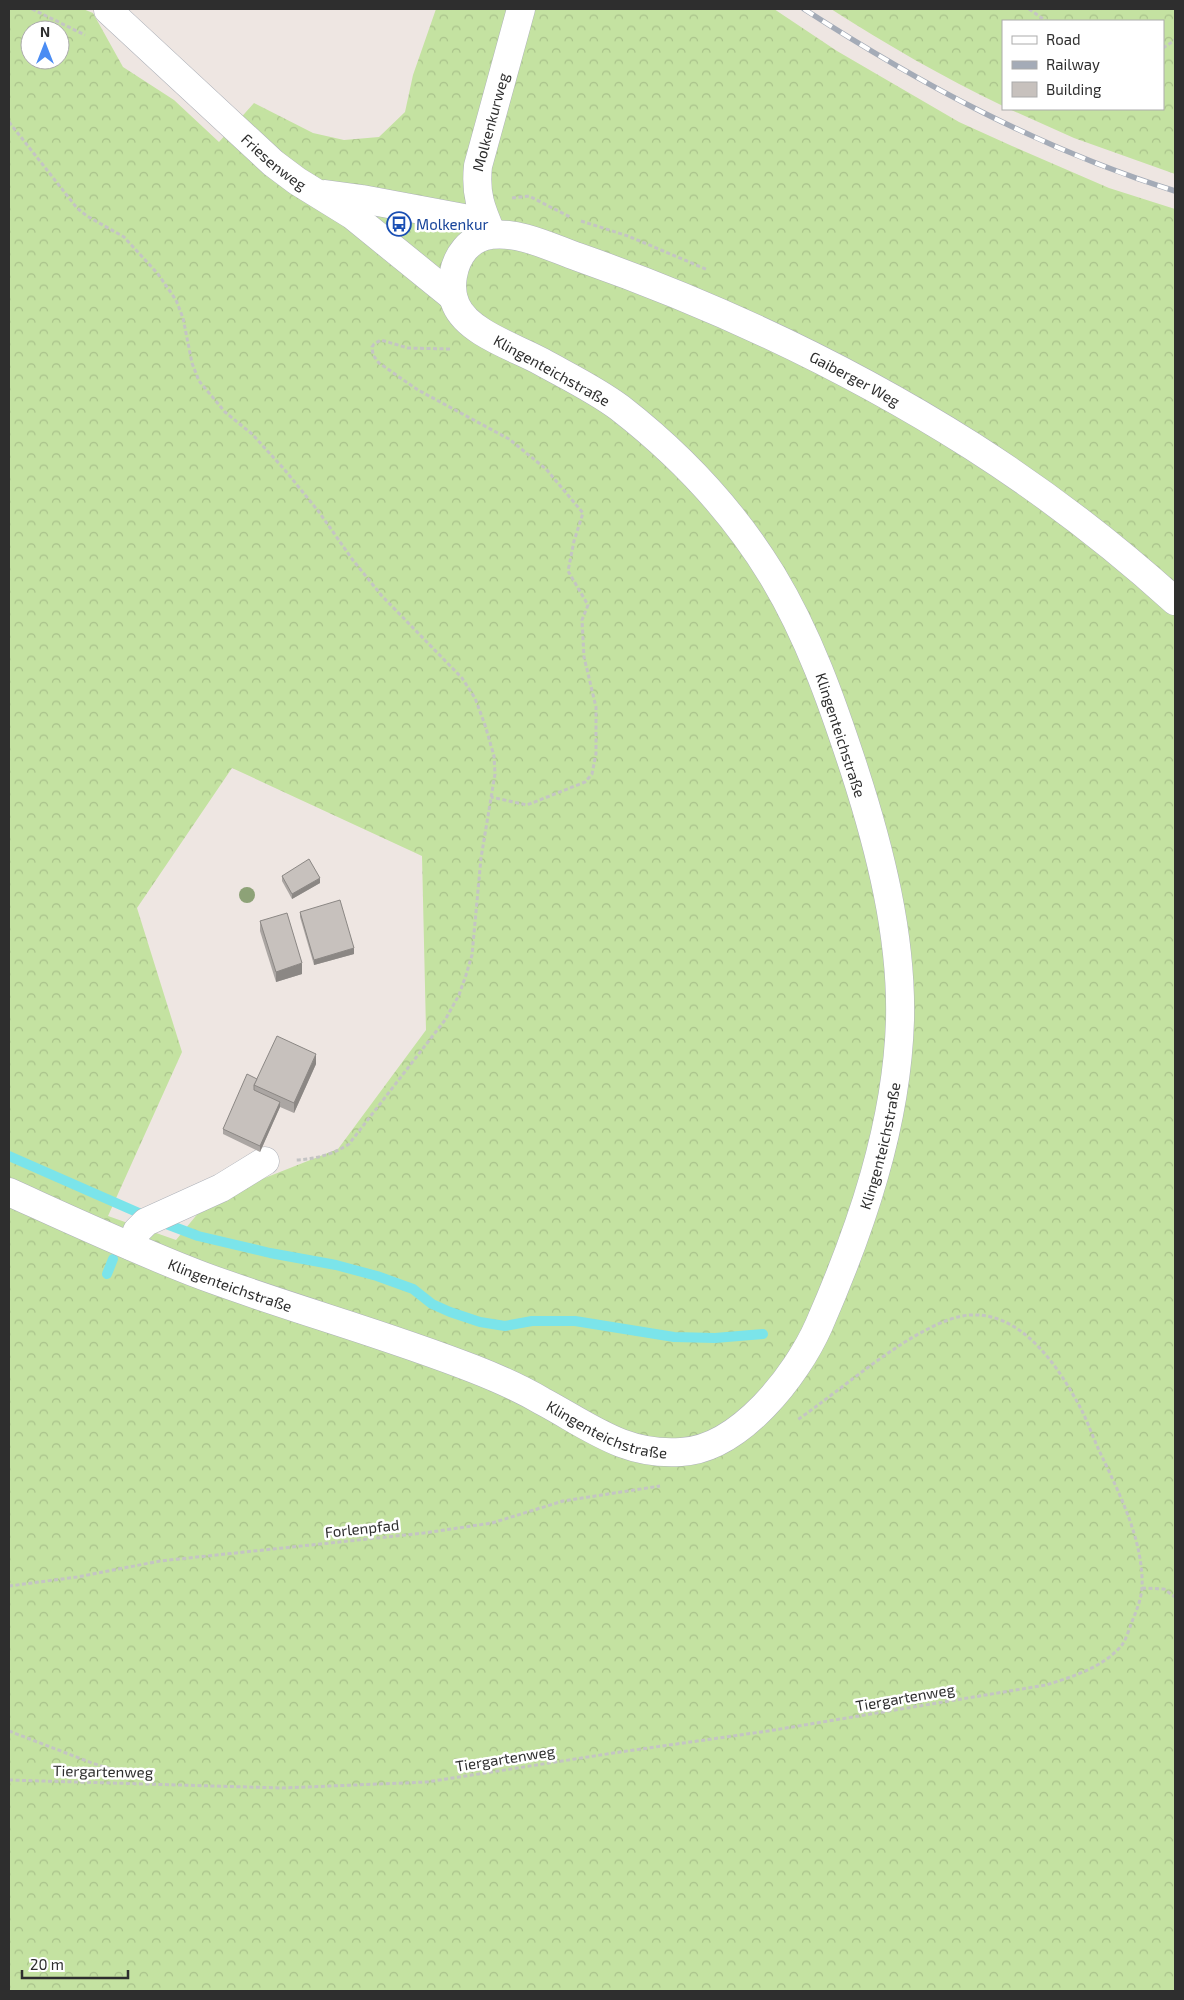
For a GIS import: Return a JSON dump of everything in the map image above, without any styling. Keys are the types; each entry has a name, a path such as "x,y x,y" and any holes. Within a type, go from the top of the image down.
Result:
{"street":[{"name":"Molkenkurweg","path":"492,234 480,208 476,185 478,166 521,9"},
{"name":"Friesenweg","path":"108,10 273,164 352,215 453,297"},
{"path":"318,194 362,199 444,214 469,220 492,234"},
{"path":"453,297 453,275 458,258 468,245 479,238 492,234"},
{"name":"Gaiberger Weg","path":"492,234 513,236 539,243 622,272 705,307 832,366 903,404 972,446 1054,500 1132,562 1175,601"},
{"name":"Klingenteichstraße","path":"9,1192 130,1246 201,1275 473,1368 535,1397 616,1443 640,1450 678,1453 697,1450 721,1440 736,1431 787,1379 808,1350 843,1269 877,1163 890,1111 900,1020 894,931 872,834 842,730 818,664 794,614 772,575 752,545 700,480 658,440 615,404 537,359 480,331 457,310 453,297"},
{"path":"130,1246 137,1231 146,1222 221,1188 265,1161"}],"path":[{"path":"1029,9 1045,20"},
{"path":"1164,47 1175,40"},
{"path":"9,122 78,208 88,216 124,236 158,274 176,300 183,318 192,363 199,381 225,412 252,434 284,469 382,596 462,678 475,698 494,756 495,774 481,858 472,955 458,995 445,1020 349,1144 328,1155 311,1159 265,1161"},
{"path":"507,199 529,196"},
{"path":"452,349 408,348 381,340 374,344 372,351 374,358 379,363 418,390 509,439 546,469 584,513 574,541 568,571 588,605 582,620 584,657 596,707 596,754 592,774 585,782 527,805 491,797"},
{"name":"Tiergartenweg","path":"9,1780 282,1788 427,1782 768,1731 1046,1685 1072,1677 1104,1660 1123,1644 1138,1606 1142,1588 1141,1570 1134,1533 1124,1503 1081,1408 1055,1366 1028,1337 1008,1322 983,1315 956,1317 940,1322 900,1346 796,1421"},
{"name":"Forlenpfad","path":"9,1586 78,1578 160,1561 424,1533 492,1523 563,1502 666,1485"},
{"path":"1142,1588 1164,1589 1175,1597"},
{"path":"9,1731 92,1763 154,1783"}],"green space":[{"path":"9,9 83,9 93,13 123,67 174,100 219,142 254,103 313,133 344,140 379,137 405,112 413,75 436,9 774,9 837,51 959,122 1109,188 1175,209 1175,1991 9,1991","holes":["232,768 422,856 426,1030 338,1149 209,1200 176,1240 108,1216 182,1052 137,908"]},
{"path":"831,9 1175,9 1175,174 1074,138 1011,110 1164,110 1164,20 1002,20 1002,106 959,84"}],"building":[{"path":"309,859 320,878 292,894 282,876"},
{"path":"340,900 354,948 314,960 300,912"},
{"path":"287,913 302,963 276,972 260,921"},
{"path":"277,1036 316,1054 294,1103 254,1085"},
{"path":"247,1074 257,1079 254,1090 280,1102 260,1146 223,1129"}],"waterway":[{"path":"9,1156 139,1213"},
{"path":"161,1222 198,1236 270,1253 336,1265 377,1276 413,1289 432,1304 480,1322 505,1326 532,1321 575,1321 674,1337 715,1338 763,1334"},
{"path":"107,1274 113,1259"}],"railway":[{"path":"804,9 892,63 984,113 1078,156 1175,191"}],"place":[{"name":"Molkenkur","path":"399,224"}]}
